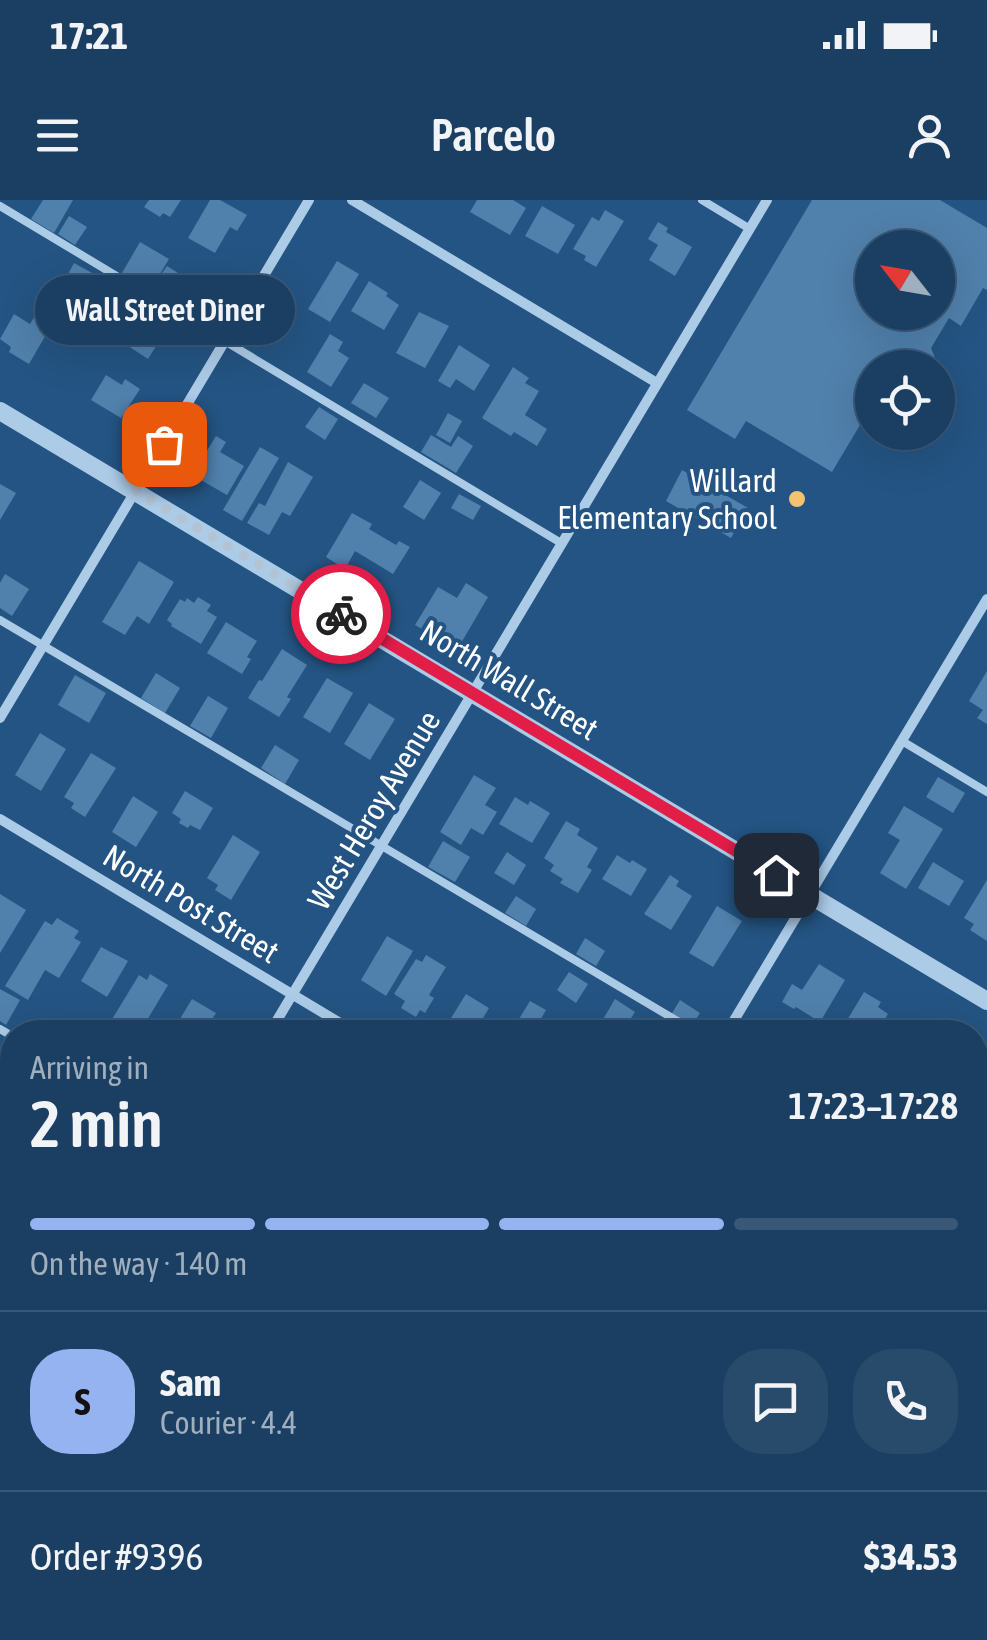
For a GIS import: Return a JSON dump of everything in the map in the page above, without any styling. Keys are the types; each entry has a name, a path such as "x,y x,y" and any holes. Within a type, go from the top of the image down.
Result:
{"street":[{"path":"0,718 310,200"},
{"path":"352,200 657,383"},
{"name":"West Heroy Avenue","path":"277,1020 767,200"},
{"name":"North Wall Street","path":"0,411 987,1001"},
{"path":"734,1020 987,599"},
{"name":"North Post Street","path":"0,819 335,1020"}],"lane":[{"path":"702,200 750,229"},
{"path":"0,206 561,542"},
{"path":"0,620 675,1020"},
{"path":"902,741 987,792"}],"building":[{"path":"43,200 73,200 54,233 31,219"},
{"path":"149,200 181,200 170,217 163,213 160,217 144,207"},
{"path":"210,200 220,200 247,215 237,231 230,227 215,253 188,238"},
{"path":"477,200 513,200 526,208 510,235 470,212"},
{"path":"812,200 940,200 987,228 987,290 983,288 961,326 955,322 955,230 855,230 855,330 942,330 932,350 855,350 855,433 832,472 746,421 735,439 687,410"},
{"path":"542,206 575,225 558,254 525,236"},
{"path":"605,210 624,221 596,267 573,249 592,217 599,221"},
{"path":"69,216 87,227 75,245 58,234"},
{"path":"658,222 668,228 666,232 692,247 675,276 649,260 658,245 648,239"},
{"path":"140,242 169,259 154,284 167,266 189,280 173,304 122,273"},
{"path":"337,261 359,274 330,322 308,309"},
{"path":"74,263 94,274 85,291 65,280"},
{"path":"369,281 399,305 384,330 351,311"},
{"path":"115,286 142,302 126,328 100,312"},
{"path":"38,311 54,321 29,364 9,352 11,347 0,339 14,314 30,324"},
{"path":"419,312 449,326 425,368 396,353"},
{"path":"140,320 163,335 148,359 125,344"},
{"path":"330,334 343,342 338,351 349,358 331,387 307,372"},
{"path":"459,345 490,365 474,391 456,379 450,388 438,381"},
{"path":"513,367 529,378 525,383 539,391 525,415 547,429 537,446 482,418"},
{"path":"106,375 122,385 125,379 140,389 121,418 91,400"},
{"path":"364,383 389,398 376,418 351,403"},
{"path":"319,407 338,419 325,440 305,427"},
{"path":"448,413 462,421 450,443 436,435"},
{"path":"431,435 451,447 458,436 473,446 456,473 421,452"},
{"path":"216,436 226,442 220,452 244,466 227,495 192,475"},
{"path":"260,447 279,458 242,521 223,510"},
{"path":"288,462 313,477 290,516 282,512 269,535 247,523 259,503 265,506"},
{"path":"682,470 748,508 731,538 666,501"},
{"path":"420,480 441,493 424,520 403,507"},
{"path":"0,484 16,493 0,520"},
{"path":"459,494 481,506 473,520 451,508"},
{"path":"352,513 396,545 399,541 410,547 393,574 355,551 345,569 326,557"},
{"path":"139,561 174,582 149,624 137,616 125,635 102,622"},
{"path":"5,574 29,589 12,616 0,608 0,583"},
{"path":"466,583 488,597 457,650 415,625 438,587 457,598"},
{"path":"198,597 211,605 207,611 217,617 201,644 167,620 180,599 194,603"},
{"path":"226,622 257,641 242,674 207,653"},
{"path":"282,649 307,665 279,717 248,698"},
{"path":"987,671 987,724 977,718 983,710 969,701"},
{"path":"156,673 180,688 165,713 141,698"},
{"path":"75,675 106,693 89,723 58,705"},
{"path":"327,678 353,693 330,733 303,717"},
{"path":"208,696 228,708 211,738 190,726"},
{"path":"369,703 395,719 370,760 344,744"},
{"path":"40,733 66,749 41,791 15,775"},
{"path":"275,745 299,760 285,784 261,768"},
{"path":"91,753 116,768 85,817 71,808 74,803 64,797"},
{"path":"474,775 496,788 485,805 497,812 483,835 471,828 461,845 440,832"},
{"path":"938,777 965,793 953,813 926,797"},
{"path":"185,791 213,808 200,830 179,823 181,819 172,813"},
{"path":"133,796 158,812 136,847 112,832"},
{"path":"515,797 550,813 532,843 499,824"},
{"path":"904,806 943,829 906,889 880,873 900,840 888,833"},
{"path":"566,821 580,829 577,835 598,848 587,867 592,870 578,893 560,883 563,879 550,871 554,865 544,858"},
{"path":"233,835 260,852 231,900 215,890 218,885 207,878"},
{"path":"443,841 470,857 455,882 428,867"},
{"path":"507,852 526,865 514,885 494,873"},
{"path":"617,855 647,869 631,896 602,879"},
{"path":"933,862 964,881 949,906 918,888"},
{"path":"670,875 679,881 676,886 692,896 671,930 644,914"},
{"path":"987,880 987,941 970,930 974,924 964,918"},
{"path":"0,894 26,910 0,953"},
{"path":"516,896 536,909 526,926 505,913"},
{"path":"717,906 742,921 713,967 689,953"},
{"path":"57,918 79,931 74,938 81,942 59,978 45,970 28,1000 5,986 45,921 52,925"},
{"path":"387,936 413,951 386,996 361,980"},
{"path":"585,938 605,951 596,966 576,954"},
{"path":"101,947 128,961 107,997 81,981"},
{"path":"426,955 446,967 429,995 434,998 425,1013 420,1010 416,1017 401,1008 405,1001 394,994 416,959 422,962"},
{"path":"819,964 845,980 821,1020 782,1002 792,984 802,990"},
{"path":"569,972 588,984 576,1003 557,990"},
{"path":"150,974 168,985 147,1020 112,1020 139,975 147,980"},
{"path":"0,989 20,1000 9,1020 0,1020"},
{"path":"864,992 881,1002 878,1007 888,1014 884,1020 847,1020"},
{"path":"466,994 489,1008 482,1020 450,1020"},
{"path":"192,999 216,1013 212,1020 179,1020"},
{"path":"615,999 635,1012 630,1020 603,1020"},
{"path":"680,1000 700,1013 696,1020 679,1020 671,1015"},
{"path":"530,1001 546,1010 540,1020 518,1020"}],"way so far":[{"path":"164,444 136,491 341,614"}],"place":[{"name":"Wall Street Diner","path":"164,444"},
{"name":"Willard Elementary School","path":"797,499"}],"route":[{"path":"341,614 776,875"}]}
